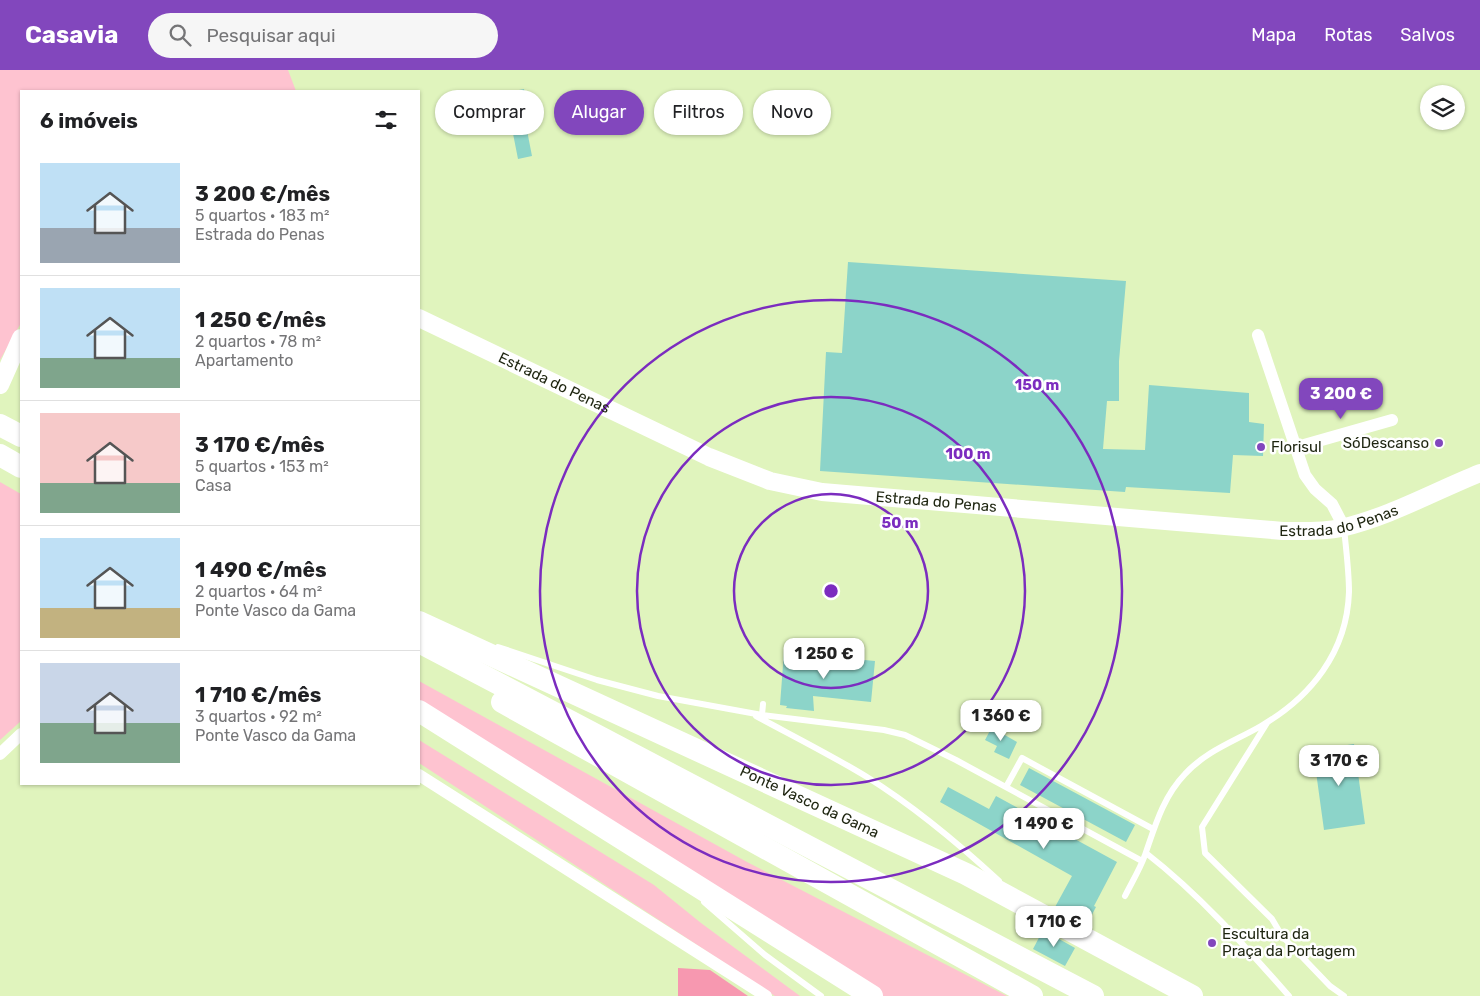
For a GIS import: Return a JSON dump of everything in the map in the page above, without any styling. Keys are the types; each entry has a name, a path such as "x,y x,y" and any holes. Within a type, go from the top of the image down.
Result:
{"highway":[{"path":"0,425 20,435"},
{"path":"0,455 20,466"},
{"name":"Ponte Vasco da Gama","path":"420,621 926,855 1024,904 1192,996"},
{"path":"420,643 1093,996"},
{"path":"420,657 1032,996"},
{"path":"420,712 872,996"}],"street":[{"name":"Estrada do Penas","path":"420,318 709,456 770,481 794,487 842,494 1283,531 1312,531 1344,527 1373,518 1480,472"},
{"path":"1258,336 1305,475 1315,489 1332,504 1344,527"},
{"path":"3,378 20,340"},
{"path":"1297,447 1392,420"},
{"path":"0,754 20,735"},
{"path":"420,775 766,996"}],"lane":[{"path":"1126,896 1146,853 1153,829 1174,787 1192,766 1214,751 1268,722 1292,705 1324,671 1338,645 1349,595 1344,527"},
{"path":"420,621 473,638"},
{"path":"491,644 636,690 750,713 884,730 905,735 1006,786 1142,861"},
{"path":"762,704 762,715"},
{"path":"750,713 843,763 891,792 955,840 1024,904"},
{"path":"1268,722 1202,827 1204,853 1272,919 1282,936 1330,986 1344,996"},
{"path":"1006,786 1022,758 1153,829"},
{"path":"1146,853 1208,905 1289,996"},
{"path":"666,866 736,931 820,996"}],"shaded area":[{"path":"0,70 288,70 296,90 20,90 20,325 0,360"},
{"path":"0,482 20,493 20,722 0,740"},
{"path":"420,682 747,862 1007,996 879,996 420,704"},
{"path":"420,741 654,885 701,923 800,996 775,996 420,764"},
{"path":"678,968 710,970 748,996 678,996"}],"building":[{"path":"513,135 528,135 532,156 518,159"},
{"path":"848,262 1126,281 1119,361 1119,401 1107,401 1103,449 1145,450 1149,385 1249,393 1249,422 1264,424 1263,456 1233,455 1230,493 1126,487 1125,492 820,471 826,352 842,353"},
{"path":"784,652 875,661 871,702 813,696 814,711 786,708 787,706 780,705"},
{"path":"993,725 1005,731 1003,734 1017,742 1009,759 994,752 997,746 985,740"},
{"path":"1354,744 1365,824 1324,830 1313,750"},
{"path":"1029,768 1135,825 1126,842 1020,785"},
{"path":"948,787 989,809 996,796 1117,862 1094,906 1096,907 1087,924 1055,907 1072,876 940,802"},
{"path":"1043,930 1075,948 1065,966 1033,949"}],"place":[{"name":"SóDescanso","path":"1439,443"},
{"name":"Florisul","path":"1261,447"},
{"name":"Escultura da Praça da Portagem","path":"1212,943"}]}
